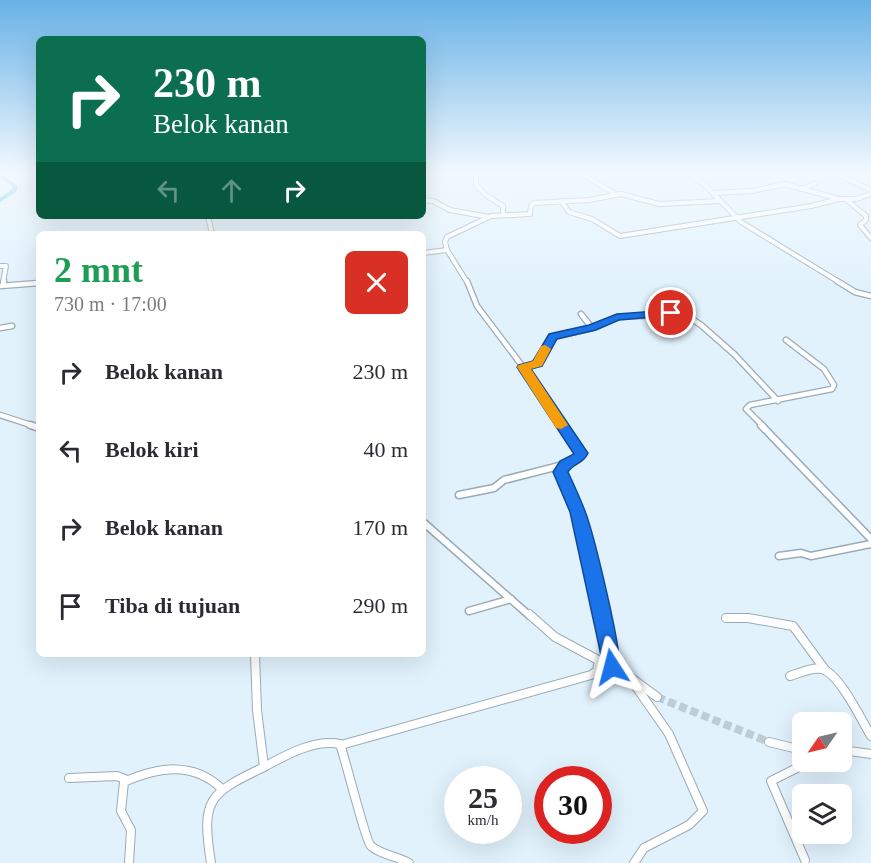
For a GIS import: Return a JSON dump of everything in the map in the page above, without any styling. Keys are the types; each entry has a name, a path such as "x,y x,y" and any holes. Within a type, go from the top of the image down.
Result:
{"street":[{"path":"465,212 489,216 532,212"},
{"path":"571,212 592,219 620,236 763,212"},
{"path":"731,212 855,292 871,296"},
{"path":"861,212 866,219 860,225 871,238"},
{"path":"459,495 493,488 504,480 565,465 580,457 581,453 523,367 477,306 465,277 447,250 445,242 447,237 489,216"},
{"path":"426,253 447,250"},
{"path":"0,266 6,266 2,286 36,283"},
{"path":"581,314 592,328"},
{"path":"523,367 538,364 551,337 592,328 617,317 684,314 701,325 734,354 778,401"},
{"path":"0,328 12,326"},
{"path":"786,340 824,369 834,385 827,391 750,405 746,409 871,539"},
{"path":"0,415 36,428"},
{"path":"565,465 561,472 578,512 605,626 612,667"},
{"path":"426,525 555,637 630,677 657,697"},
{"path":"780,556 799,553 811,556 871,544"},
{"path":"470,611 511,599"},
{"path":"726,618 748,618 793,626 836,681 871,736"},
{"path":"255,657 257,710 264,767"},
{"path":"211,863 208,833 210,810 215,796 222,789 264,767 294,753 329,742 341,745 591,675 597,670 599,661"},
{"path":"790,676 816,669 826,671"},
{"path":"630,677 669,734 703,811 688,825 651,842 639,853 634,863"},
{"path":"769,742 792,748"},
{"path":"341,745 367,842 372,849 402,858 409,863"},
{"path":"852,751 871,754"},
{"path":"129,863 131,830 121,811 122,785 126,780 160,769 193,768 209,775 222,789"},
{"path":"792,769 771,782 805,860"},
{"path":"69,778 123,777 126,780"}],"tunnel":[{"path":"657,697 769,742"}],"slow traffic":[{"path":"545,349 538,364 523,367 561,425"}],"route":[{"path":"612,667 605,626 578,512 561,472 562,467 580,457 581,453 523,367 538,364 553,337 592,328 617,317 671,313"}]}
